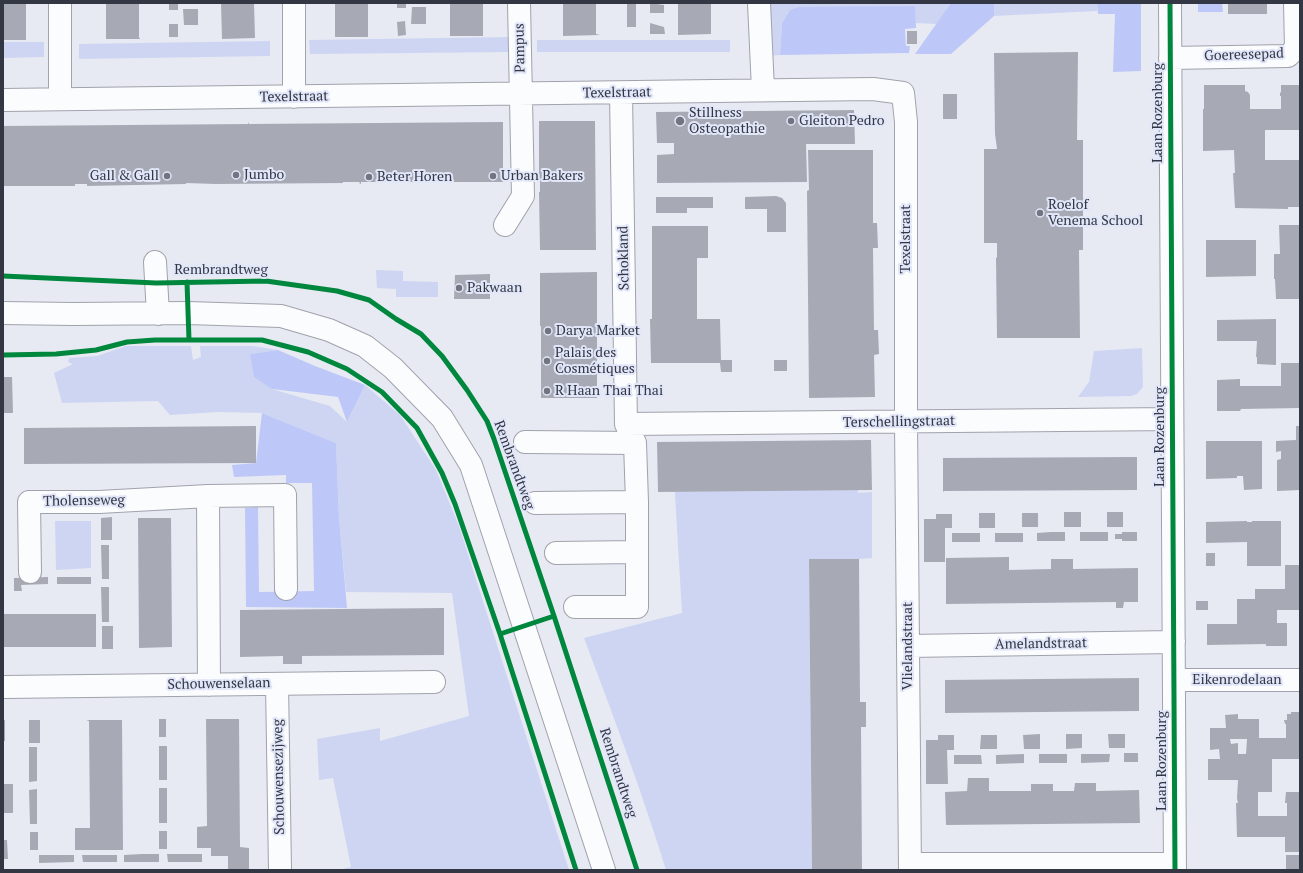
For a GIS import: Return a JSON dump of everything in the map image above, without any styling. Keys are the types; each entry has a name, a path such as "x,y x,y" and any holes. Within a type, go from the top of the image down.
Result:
{"street":[{"path":"60,3 60,98"},
{"path":"294,3 294,97"},
{"name":"Pampus","path":"519,3 521,94"},
{"path":"758,3 763,90"},
{"name":"Laan Rozenburg","path":"1170,3 1175,867"},
{"name":"Goereesepad","path":"1170,58 1288,56 1296,48 1295,3"},
{"name":"Texelstraat","path":"3,100 60,98 294,97 873,89 903,93 906,122 906,422"},
{"name":"Schokland","path":"575,607 637,606 637,502 630,434 621,92"},
{"path":"505,225 523,196 521,94"},
{"name":"Rembrandtweg","path":"155,262 158,314"},
{"path":"3,314 188,313 282,316 330,330 365,346 392,368 442,418 471,465 604,870"},
{"name":"Terschellingstraat","path":"524,442 630,434 906,422 1172,419"},
{"name":"Vlielandstraat","path":"906,422 910,867"},
{"name":"Tholenseweg","path":"30,572 29,502 99,502 208,496 285,495 286,589"},
{"path":"208,496 209,684"},
{"path":"535,503 637,502"},
{"path":"556,553 636,552"},
{"name":"Amelandstraat","path":"908,646 1174,642"},
{"name":"Eikenrodelaan","path":"1174,680 1300,680"},
{"name":"Schouwenselaan","path":"3,687 434,682"},
{"name":"Schouwensezijweg","path":"277,684 280,870"},
{"path":"910,867 1175,867"}],"shaded area":[{"path":"767,3 951,3 937,24 915,23 915,6 790,10 782,23 780,55 769,56"},
{"path":"951,3 994,3 994,16 951,54 915,54"},
{"path":"994,3 1097,3 1097,11 994,16"},
{"path":"1097,3 1141,3 1141,71 1113,72 1115,14 1098,14"},
{"path":"1198,3 1222,3 1223,12 1198,12"},
{"path":"915,6 916,28 905,29 906,46 910,46 909,53 780,55 782,23 790,10 799,7"},
{"path":"510,37 510,52 310,54 309,40"},
{"path":"537,40 730,40 730,52 537,52"},
{"path":"270,41 270,56 79,59 79,44"},
{"path":"3,42 44,42 44,57 3,58"},
{"path":"376,270 403,271 403,281 438,282 438,297 396,297 396,289 377,288"},
{"path":"126,346 191,346 193,360 201,357 200,346 253,346 278,350 250,354 272,389 330,406 347,422 365,385 400,415 436,470 459,526 569,870 338,870 351,867 333,778 319,780 317,739 380,728 380,741 469,716 452,593 346,592 339,517 336,443 262,413 219,412 170,415 158,401 62,403 54,373 73,364 68,362 69,358 97,356"},
{"path":"1142,348 1143,387 1137,394 1131,396 1078,397 1089,382 1094,351"},
{"path":"278,350 365,385 347,422 338,397 272,389 254,377 250,354"},
{"path":"262,413 336,443 339,517 347,608 246,607 245,508 258,507 259,592 314,591 312,483 286,483 286,475 234,477 232,465 256,463"},
{"path":"672,444 858,490 858,493 872,492 872,558 809,560 812,870 666,870 637,783 584,638 682,613"},
{"path":"55,521 91,521 91,568 56,570"}],"building":[{"path":"3,3 26,3 26,40 3,40"},
{"path":"106,3 139,3 140,39 106,39"},
{"path":"169,3 178,3 178,10 169,10"},
{"path":"221,3 254,3 255,38 222,39"},
{"path":"335,3 368,3 368,37 335,37"},
{"path":"397,3 406,3 406,8 397,8"},
{"path":"450,3 483,3 483,36 450,36"},
{"path":"563,3 596,3 596,34 600,35 563,36"},
{"path":"627,3 636,3 636,27 627,27"},
{"path":"650,3 664,5 664,13 650,13"},
{"path":"678,3 711,3 711,34 678,35"},
{"path":"1228,3 1267,3 1267,14 1228,14"},
{"path":"412,7 426,7 426,24 411,24"},
{"path":"183,9 198,9 198,25 184,25"},
{"path":"405,21 406,35 398,36 397,22"},
{"path":"650,23 664,27 665,34 650,34"},
{"path":"169,24 178,24 178,37 169,37"},
{"path":"907,31 917,31 917,44 907,44"},
{"path":"1078,52 1077,140 1083,140 1083,250 1079,250 1080,338 997,338 997,243 984,243 984,149 997,149 995,134 994,53"},
{"path":"1204,85 1245,85 1245,91 1250,95 1250,109 1281,109 1281,85 1300,85 1300,130 1265,130 1265,160 1300,160 1300,207 1288,207 1288,209 1235,208 1233,173 1235,173 1234,150 1203,151"},
{"path":"943,94 957,94 957,119 943,119"},
{"path":"854,110 855,144 806,144 807,182 657,183 657,155 674,154 674,143 657,143 656,112"},
{"path":"539,121 595,121 596,250 540,250"},
{"path":"249,122 249,124 503,122 503,182 361,182 361,184 359,183 360,182 186,183 87,186 87,184 75,184 75,186 3,186 3,126 248,124"},
{"path":"808,150 873,150 873,223 877,223 878,248 873,248 874,330 878,330 879,354 874,355 875,397 809,398"},
{"path":"776,196 782,198 786,203 786,232 767,232 767,209 745,209 745,197"},
{"path":"656,197 713,197 713,208 687,208 687,213 656,213"},
{"path":"1279,225 1300,225 1300,299 1276,299 1274,254 1280,254"},
{"path":"652,226 708,226 708,258 697,258 697,319 720,319 721,360 732,360 732,372 721,372 720,363 651,363 650,319 652,319"},
{"path":"1206,240 1256,240 1256,276 1206,277"},
{"path":"597,272 597,398 541,398 540,273"},
{"path":"490,274 490,299 454,299 455,275"},
{"path":"1276,319 1276,365 1257,364 1257,341 1217,341 1217,320"},
{"path":"774,360 787,360 787,371 774,371"},
{"path":"1281,363 1300,363 1300,408 1217,411 1217,380 1240,379 1240,386 1281,386"},
{"path":"3,377 12,377 13,413 3,413"},
{"path":"256,426 256,463 24,464 24,428"},
{"path":"1296,426 1300,426 1300,490 1277,491 1277,460 1281,459 1281,451 1276,452 1276,441 1296,440"},
{"path":"871,440 872,490 658,492 657,442"},
{"path":"1206,441 1262,441 1262,489 1244,490 1243,476 1237,476 1237,478 1206,479"},
{"path":"1137,457 1137,490 943,492 943,458"},
{"path":"1064,512 1081,512 1081,527 1064,527"},
{"path":"1107,512 1123,512 1123,527 1107,527"},
{"path":"979,513 995,513 995,528 979,528"},
{"path":"1022,513 1038,513 1038,527 1022,527"},
{"path":"936,514 952,514 952,528 945,528 945,562 924,562 924,519 936,519"},
{"path":"112,517 112,540 101,540 101,518"},
{"path":"138,518 171,518 172,647 139,648"},
{"path":"1281,521 1281,566 1247,566 1247,542 1206,543 1206,522"},
{"path":"1065,532 1065,541 1037,541 1037,533"},
{"path":"1080,532 1108,532 1108,541 1080,541"},
{"path":"1122,532 1137,532 1137,541 1122,541 1122,539 1115,539 1115,534 1122,534"},
{"path":"952,533 980,533 980,542 952,542"},
{"path":"995,533 1023,533 1023,542 995,542"},
{"path":"101,545 109,545 109,579 102,579"},
{"path":"1206,553 1215,553 1215,566 1206,566"},
{"path":"1009,557 1009,570 1051,569 1051,559 1073,559 1073,569 1138,568 1138,602 1124,602 1123,608 1116,608 1116,602 946,604 946,558"},
{"path":"809,559 859,559 860,702 866,702 866,727 861,727 862,870 812,870"},
{"path":"1285,565 1300,565 1300,610 1277,610 1277,623 1287,623 1287,646 1266,646 1266,644 1207,645 1207,624 1237,624 1237,599 1255,599 1255,589 1285,589"},
{"path":"48,577 48,584 21,585 22,591 14,591 14,578"},
{"path":"57,577 91,577 91,584 57,584"},
{"path":"101,587 109,587 109,622 102,622"},
{"path":"1196,601 1208,601 1208,610 1196,610"},
{"path":"444,608 444,655 302,656 302,664 283,664 283,656 240,657 240,610"},
{"path":"3,614 96,614 96,647 3,647"},
{"path":"102,626 113,626 113,649 102,649"},
{"path":"1139,678 1139,711 945,713 945,680"},
{"path":"1291,712 1300,712 1300,759 1272,759 1272,792 1258,792 1258,816 1287,816 1287,803 1285,803 1286,792 1300,792 1300,852 1285,852 1285,837 1237,837 1236,803 1238,803 1238,780 1208,780 1208,759 1220,759 1219,749 1210,750 1210,728 1226,728 1225,715 1238,714 1238,719 1259,719 1259,738 1286,738 1286,724 1284,720 1287,720 1287,714 1291,714","holes":["1230,739 1247,739 1246,754 1238,754 1238,743 1231,744"]},
{"path":"159,719 166,719 166,737 159,737"},
{"path":"206,719 239,719 240,847 249,848 249,870 228,870 228,856 211,856 211,848 197,848 197,827 207,826"},
{"path":"3,720 5,720 5,741 3,741"},
{"path":"29,720 40,720 40,743 29,743"},
{"path":"86,720 122,720 123,850 75,850 75,828 90,828 89,721"},
{"path":"1040,734 1040,749 1024,749 1023,735"},
{"path":"1066,734 1082,734 1082,748 1066,749"},
{"path":"1108,734 1125,734 1125,748 1109,748"},
{"path":"938,735 954,735 954,750 947,750 948,784 926,784 926,740 938,740"},
{"path":"981,735 997,735 997,749 980,749"},
{"path":"159,746 167,746 167,780 159,780"},
{"path":"29,747 37,747 37,781 29,782"},
{"path":"1124,753 1138,753 1138,762 1124,762"},
{"path":"1024,754 1024,763 996,764 996,755"},
{"path":"1039,754 1067,754 1067,763 1039,763"},
{"path":"1081,754 1110,754 1109,762 1081,763"},
{"path":"954,755 981,755 982,764 954,764"},
{"path":"968,778 989,778 989,791 1031,791 1031,784 1053,784 1053,791 1074,791 1075,783 1096,783 1096,791 1139,790 1140,823 946,825 945,792 967,791"},
{"path":"3,784 13,784 13,813 3,813"},
{"path":"159,788 167,788 167,823 159,823"},
{"path":"37,789 37,824 30,824 29,790"},
{"path":"159,831 167,831 167,849 159,849"},
{"path":"30,832 38,832 38,850 30,850"},
{"path":"3,840 7,840 8,859 3,859"},
{"path":"159,854 159,862 124,862 124,855"},
{"path":"167,854 202,854 202,862 168,862"},
{"path":"39,855 74,855 74,862 39,863"},
{"path":"82,855 117,855 117,862 83,862"},
{"path":"1286,855 1300,855 1300,870 1286,870"}],"cycle path":[{"path":"1170,3 1175,870"},
{"path":"3,276 156,283 266,281 337,291 369,300 421,334 442,356 467,390 487,421 554,616 637,870"},
{"path":"187,282 189,340"},
{"path":"3,355 56,354 96,350 127,342 155,340 262,340 308,352 347,369 382,392 417,428 442,473 455,504 500,634 576,870"},
{"path":"500,634 554,616"}],"place":[{"name":"Stillness Osteopathie","path":"680,121"},
{"name":"Gleiton Pedro","path":"791,121"},
{"name":"Jumbo","path":"236,175"},
{"name":"Gall & Gall","path":"167,176"},
{"name":"Urban Bakers","path":"493,176"},
{"name":"Beter Horen","path":"369,177"},
{"name":"Roelof Venema School","path":"1040,213"},
{"name":"Pakwaan","path":"459,288"},
{"name":"Darya Market","path":"548,331"},
{"name":"Palais des Cosmétiques","path":"547,361"},
{"name":"R Haan Thai Thai","path":"547,391"}]}
